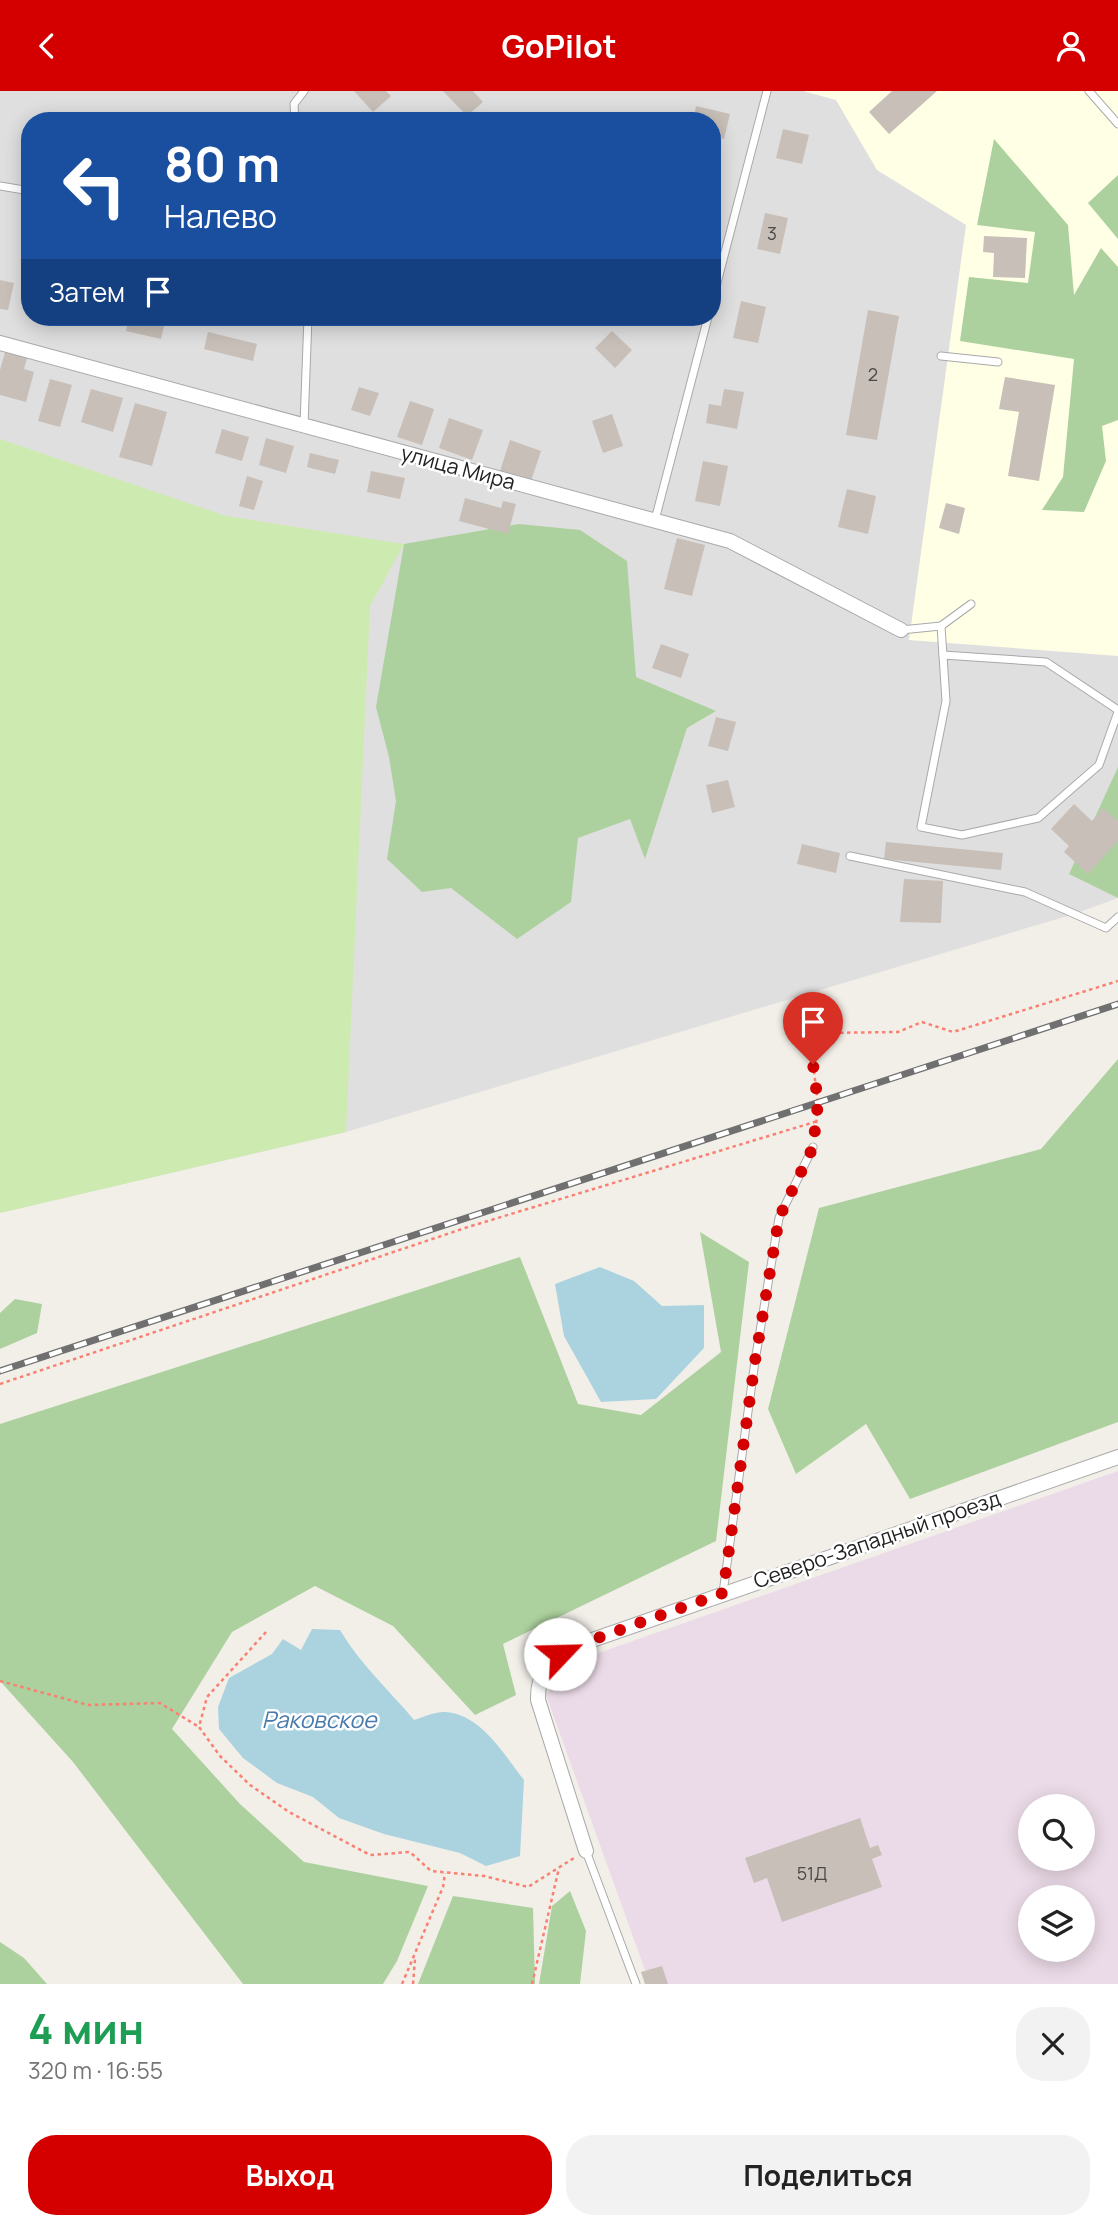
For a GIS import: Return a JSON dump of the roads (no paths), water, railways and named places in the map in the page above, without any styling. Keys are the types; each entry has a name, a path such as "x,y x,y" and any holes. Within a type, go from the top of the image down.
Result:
{"street":[{"name":"улица Мира","path":"0,343 730,541 901,630"},
{"name":"Северо-Западный проезд","path":"586,1851 538,1700 537,1684 542,1674 560,1654 575,1646 723,1593 1118,1457"}],"lane":[{"path":"294,112 294,104 303,91"},
{"path":"721,267 767,91"},
{"path":"1089,91 1118,124"},
{"path":"0,186 21,190"},
{"path":"304,426 308,326"},
{"path":"655,521 706,326"},
{"path":"941,356 998,362"},
{"path":"901,630 941,626 971,604"},
{"path":"941,626 946,701 921,827 962,835 1038,818 1098,765 1118,711 1046,661 943,655"},
{"path":"850,856 1025,892 1107,928 1118,917"},
{"path":"723,1593 755,1361 779,1218 813,1147"},
{"path":"586,1851 636,1984"}],"water":[{"path":"600,1267 634,1281 662,1306 704,1305 704,1348 656,1399 601,1402 564,1336 555,1284"},
{"name":"Раковское","path":"312,1629 340,1630 365,1665 414,1720 438,1712 459,1715 471,1720 491,1738 524,1780 520,1856 486,1866 460,1853 384,1834 339,1818 313,1797 277,1783 243,1758 219,1729 218,1707 229,1678 272,1654 283,1639 301,1650"}],"railway":[{"path":"0,1371 1118,1004"}]}
